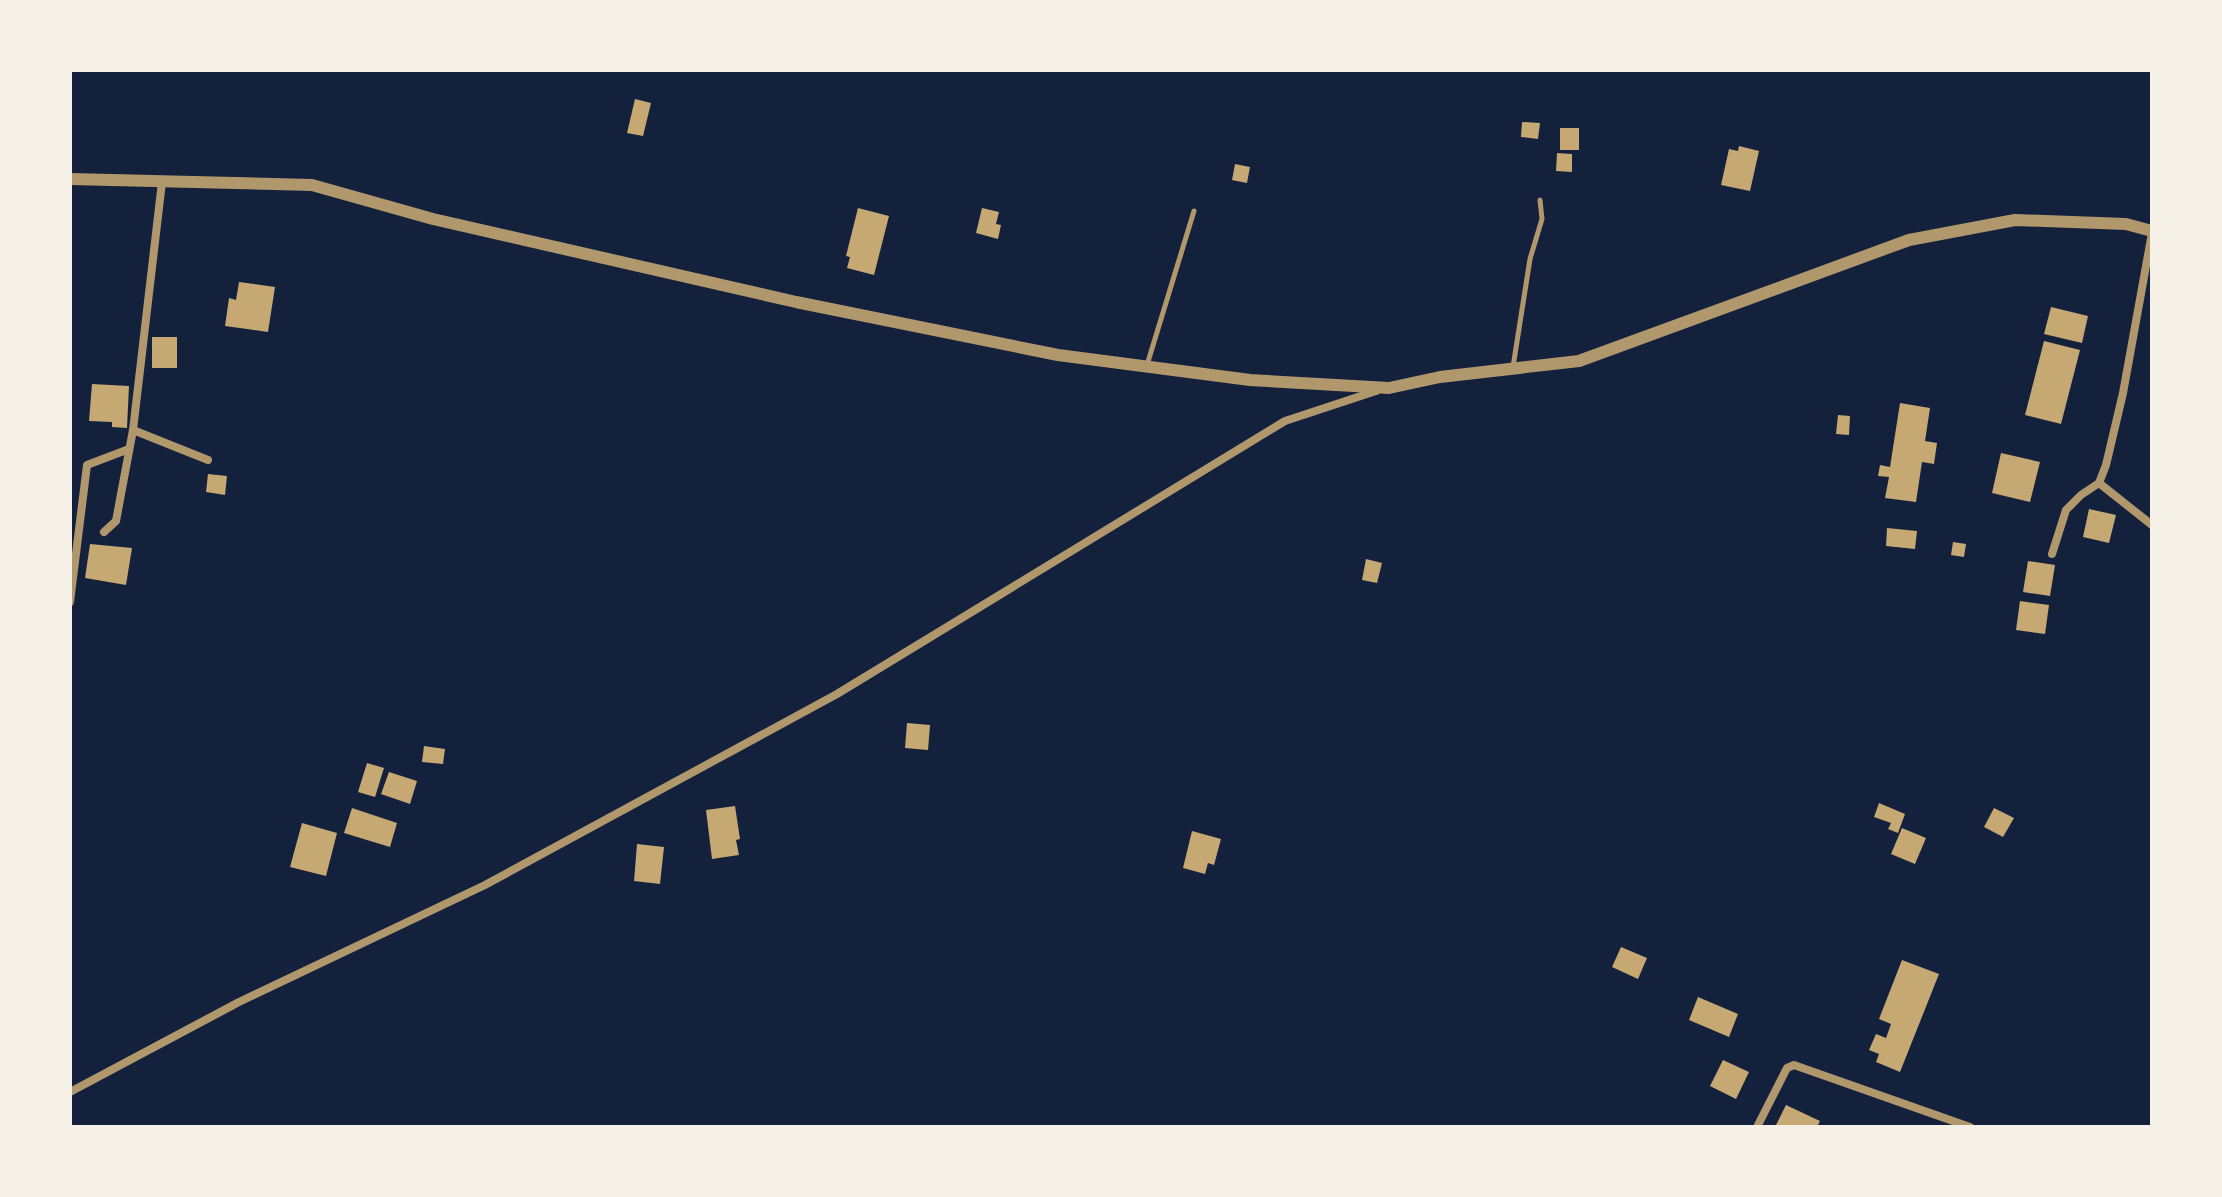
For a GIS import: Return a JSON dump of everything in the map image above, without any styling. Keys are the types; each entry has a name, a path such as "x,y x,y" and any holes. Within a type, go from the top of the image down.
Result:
{"street":[{"path":"70,179 312,185 433,219 796,302 1058,355 1250,380 1389,388"},
{"path":"104,532 116,521 133,430 162,182"},
{"path":"70,1092 239,1002 485,885 837,694 1285,421 1389,388 1440,377 1579,361 1909,240 2015,220 2126,224 2152,232 2120,408 2099,483 2066,510 2052,554"},
{"path":"133,430 208,460"},
{"path":"70,602 87,465 129,449"},
{"path":"2099,483 2152,525"},
{"path":"1757,1127 1787,1068 1794,1065 1970,1127"}],"lane":[{"path":"1513,368 1530,259 1542,219 1540,200"},
{"path":"1146,366 1194,211"}],"building":[{"path":"635,99 651,103 643,136 627,133"},
{"path":"1522,122 1540,123 1538,139 1521,137"},
{"path":"1560,128 1579,128 1579,150 1560,150"},
{"path":"1739,146 1759,151 1750,191 1721,185 1729,149 1738,151"},
{"path":"1557,153 1572,154 1572,172 1556,171"},
{"path":"1235,164 1250,167 1247,183 1232,180"},
{"path":"858,208 889,216 874,275 847,268 850,257 846,256"},
{"path":"982,208 999,212 996,224 1001,225 998,239 976,233"},
{"path":"239,282 275,287 268,332 225,326 229,298 236,300"},
{"path":"2051,307 2088,316 2082,343 2044,334"},
{"path":"152,337 177,337 177,368 152,368"},
{"path":"2044,341 2080,350 2061,424 2025,415"},
{"path":"92,384 129,386 127,428 112,427 112,422 89,421"},
{"path":"1900,403 1930,408 1925,441 1937,443 1934,464 1922,462 1916,502 1885,498 1889,477 1878,476 1880,465 1890,467"},
{"path":"1838,415 1850,416 1849,435 1836,434"},
{"path":"2001,453 2040,462 2030,502 1992,493"},
{"path":"208,474 227,476 225,495 206,492"},
{"path":"2089,509 2116,515 2109,543 2083,537"},
{"path":"1887,528 1917,531 1915,549 1886,546"},
{"path":"1953,542 1966,544 1964,557 1951,555"},
{"path":"90,544 132,548 126,585 85,578"},
{"path":"1366,559 1382,563 1377,583 1362,580"},
{"path":"2028,561 2055,565 2050,596 2023,592"},
{"path":"2020,601 2049,605 2045,634 2016,630"},
{"path":"907,723 930,725 928,750 905,748"},
{"path":"424,746 445,749 443,764 422,762"},
{"path":"367,763 384,768 375,797 358,792"},
{"path":"389,772 417,781 410,804 381,794"},
{"path":"1879,803 1905,814 1898,833 1888,829 1891,823 1874,817"},
{"path":"735,806 739,855 712,859 706,810"},
{"path":"352,808 397,823 390,847 344,833"},
{"path":"1994,808 2014,818 2003,837 1984,827"},
{"path":"302,823 337,833 326,876 290,867"},
{"path":"1902,828 1926,838 1915,864 1891,854"},
{"path":"1192,831 1221,839 1214,865 1208,863 1205,874 1183,868"},
{"path":"637,844 664,847 660,884 634,881"},
{"path":"1621,947 1647,958 1638,979 1612,967"},
{"path":"1902,960 1939,974 1900,1072 1876,1062 1879,1054 1869,1050 1876,1034 1886,1038 1891,1024 1879,1019"},
{"path":"1698,997 1738,1014 1729,1037 1689,1020"},
{"path":"1723,1060 1749,1072 1736,1099 1710,1086"},
{"path":"1786,1105 1820,1121 1817,1127 1775,1127"}]}
